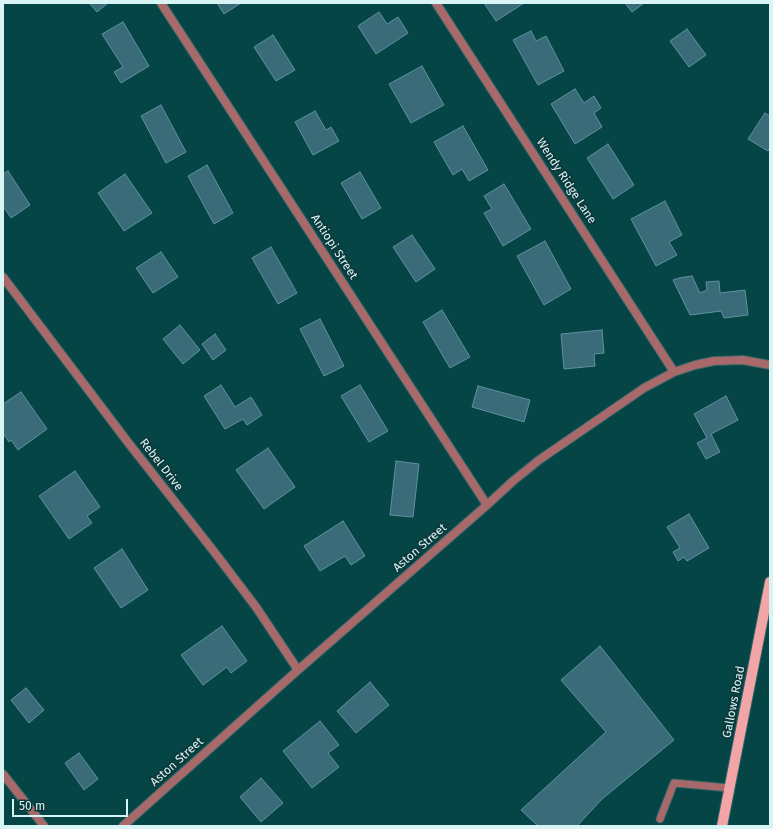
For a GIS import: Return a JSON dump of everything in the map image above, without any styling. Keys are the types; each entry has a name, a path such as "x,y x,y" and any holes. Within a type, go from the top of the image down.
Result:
{"main road":[{"name":"Gallows Road","path":"722,826 770,582"}],"street":[{"name":"Antiopi Street","path":"161,3 487,505"},
{"name":"Wendy Ridge Lane","path":"436,3 674,372"},
{"name":"Rebel Drive","path":"3,277 130,445 212,549 256,608 298,670"},
{"name":"Aston Street","path":"123,826 513,481 550,452 644,388 674,372 714,361 743,360 770,365"},
{"path":"3,774 44,826"}],"lane":[{"path":"660,819 674,783 730,788"}],"building":[{"path":"89,3 108,3 97,12"},
{"path":"217,3 241,3 224,14"},
{"path":"484,3 524,3 496,21"},
{"path":"625,3 644,3 632,12"},
{"path":"379,12 387,24 398,17 408,33 376,54 358,26"},
{"path":"123,22 149,66 121,83 114,72 123,67 102,34"},
{"path":"687,29 706,55 689,67 670,41"},
{"path":"531,31 536,41 546,36 564,71 538,85 513,40"},
{"path":"273,35 295,70 276,81 254,47"},
{"path":"422,66 444,105 411,123 389,84"},
{"path":"575,89 584,103 594,96 601,108 594,113 602,127 575,144 551,104"},
{"path":"161,105 186,152 166,163 141,116"},
{"path":"315,111 326,130 331,127 339,141 313,155 295,122"},
{"path":"765,113 770,116 770,148 768,151 748,139"},
{"path":"463,126 488,170 469,181 462,169 453,175 434,142"},
{"path":"608,144 634,185 613,199 587,158"},
{"path":"207,165 233,213 214,224 188,176"},
{"path":"8,171 30,205 11,218 3,206 3,174"},
{"path":"360,172 381,208 362,219 341,183"},
{"path":"125,174 152,213 124,231 98,193"},
{"path":"504,184 531,229 503,246 484,213 492,209 484,196"},
{"path":"665,201 682,235 669,242 677,255 656,266 631,219"},
{"path":"412,235 435,269 416,282 393,247"},
{"path":"545,241 571,289 544,305 517,256"},
{"path":"271,247 297,293 278,304 252,258"},
{"path":"161,252 178,277 153,293 136,268"},
{"path":"692,276 700,293 707,290 706,282 719,281 720,293 745,290 748,315 724,318 721,311 690,315 673,280"},
{"path":"442,310 470,357 450,368 423,322"},
{"path":"320,319 344,366 324,376 300,329"},
{"path":"180,325 200,350 183,364 163,339"},
{"path":"602,330 604,353 594,354 595,366 564,369 561,334"},
{"path":"215,334 226,350 213,360 202,344"},
{"path":"221,385 235,407 251,397 262,415 247,425 243,419 225,429 204,396"},
{"path":"360,385 388,431 369,442 341,396"},
{"path":"478,386 530,400 524,422 472,407"},
{"path":"21,392 47,429 18,450 11,440 9,442 3,433 3,404"},
{"path":"726,396 738,420 711,434 720,452 706,459 697,443 707,438 694,414"},
{"path":"268,448 295,487 264,509 236,470"},
{"path":"396,461 419,464 413,517 390,515"},
{"path":"75,471 100,507 87,516 92,523 69,539 39,496"},
{"path":"689,514 709,548 687,561 684,557 678,561 673,552 680,548 667,527"},
{"path":"343,521 365,556 351,565 345,556 320,571 304,546"},
{"path":"122,549 148,590 121,608 94,568"},
{"path":"222,626 247,661 231,673 227,667 203,685 181,655"},
{"path":"600,646 674,740 602,799 577,826 538,826 521,810 606,732 561,680"},
{"path":"370,682 389,705 356,733 337,711"},
{"path":"26,688 44,710 29,723 11,700"},
{"path":"320,721 339,745 328,753 339,767 312,788 283,751"},
{"path":"79,753 98,779 84,790 65,763"},
{"path":"261,778 283,803 261,822 240,797"}]}
